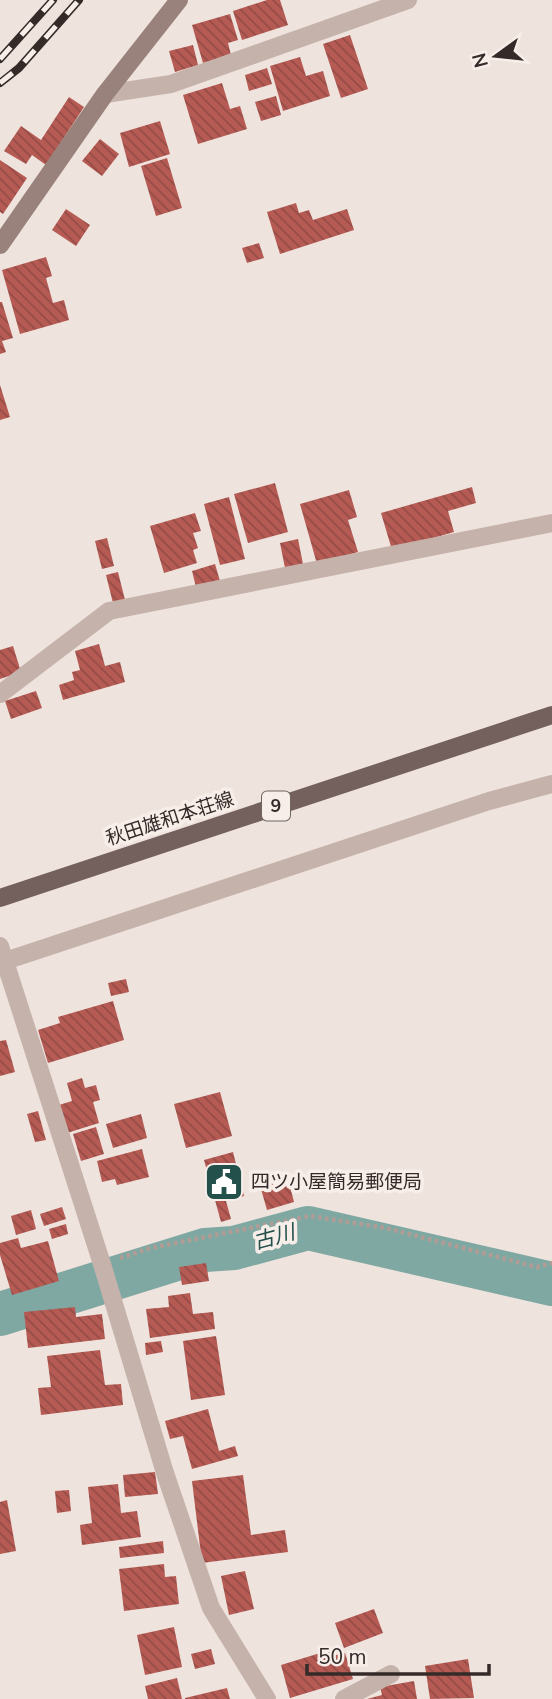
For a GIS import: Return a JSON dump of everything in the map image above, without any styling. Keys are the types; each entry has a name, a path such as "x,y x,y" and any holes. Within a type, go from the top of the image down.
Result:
{"main road":[{"name":"秋田雄和本荘線","path":"0,898 552,715"}],"street":[{"path":"0,245 105,94 180,0"},
{"path":"105,94 171,84 408,0"},
{"path":"0,694 109,611 552,523"},
{"path":"267,1699 211,1608 165,1473 3,953 489,801 552,784"},
{"path":"344,1699 391,1674"}],"path":[{"path":"105,1274 151,1248 310,1216 386,1228 537,1267 552,1263"}],"building":[{"path":"267,0 280,0 288,25 242,40 233,11"},
{"path":"230,14 238,40 228,43 231,55 203,63 192,25"},
{"path":"350,35 368,89 341,98 323,44"},
{"path":"193,45 198,65 175,72 169,51"},
{"path":"300,57 306,76 323,71 330,96 283,111 270,66"},
{"path":"267,68 272,84 249,91 245,75"},
{"path":"222,83 230,109 240,106 247,129 198,144 183,95"},
{"path":"276,96 281,115 261,121 255,102"},
{"path":"69,97 84,107 46,165 32,155 26,164 4,151 21,126 41,140"},
{"path":"160,121 170,154 129,167 120,133"},
{"path":"100,139 119,154 102,176 82,161"},
{"path":"167,158 182,208 156,216 141,166"},
{"path":"0,160 27,178 3,214 0,212"},
{"path":"296,203 299,213 309,210 313,220 347,209 354,230 280,254 267,212"},
{"path":"66,209 90,225 76,246 52,230"},
{"path":"259,243 264,258 247,263 242,248"},
{"path":"46,257 52,276 46,278 53,303 64,300 69,320 20,334 2,270"},
{"path":"0,302 13,338 2,341 6,352 0,354"},
{"path":"0,385 10,417 0,420"},
{"path":"275,483 288,532 248,543 234,494"},
{"path":"472,487 476,503 448,511 454,532 392,550 381,513"},
{"path":"349,490 357,517 348,520 358,552 317,564 300,504"},
{"path":"229,497 245,559 220,565 204,504"},
{"path":"195,513 201,531 193,533 198,548 193,550 197,563 164,573 150,526"},
{"path":"107,538 114,566 102,569 95,541"},
{"path":"298,539 303,564 285,568 280,543"},
{"path":"215,564 220,581 196,587 192,571"},
{"path":"118,572 125,600 113,603 106,575"},
{"path":"99,644 105,666 120,662 125,682 63,700 59,685 74,680 72,672 80,670 75,651"},
{"path":"13,646 21,672 0,679 0,650"},
{"path":"36,691 42,708 11,719 5,701"},
{"path":"126,979 129,992 111,996 108,983"},
{"path":"113,1001 124,1040 48,1063 38,1030 60,1023 58,1017"},
{"path":"6,1040 15,1072 0,1076 0,1041"},
{"path":"82,1078 85,1088 96,1085 100,1100 93,1102 99,1123 67,1133 59,1105 72,1101 67,1083"},
{"path":"220,1092 232,1136 186,1148 174,1104"},
{"path":"38,1111 46,1140 35,1142 27,1114"},
{"path":"141,1114 147,1138 113,1148 106,1124"},
{"path":"96,1127 104,1154 81,1161 73,1134"},
{"path":"142,1149 149,1177 117,1185 115,1179 102,1182 97,1161"},
{"path":"233,1152 244,1196 226,1201 231,1219 221,1222 204,1160"},
{"path":"287,1175 294,1202 267,1210 259,1182"},
{"path":"62,1207 66,1219 44,1226 40,1214"},
{"path":"31,1210 36,1229 16,1235 11,1216"},
{"path":"66,1224 68,1234 52,1239 49,1229"},
{"path":"18,1238 21,1248 48,1241 59,1281 12,1295 0,1255 0,1243"},
{"path":"206,1263 209,1281 182,1285 179,1267"},
{"path":"190,1293 193,1314 213,1312 215,1329 150,1338 146,1309 169,1307 168,1296"},
{"path":"75,1307 76,1317 102,1314 105,1339 28,1348 24,1312"},
{"path":"216,1336 225,1395 191,1400 183,1341"},
{"path":"161,1341 163,1352 146,1355 145,1343"},
{"path":"100,1350 105,1385 121,1384 123,1405 41,1415 38,1388 51,1387 47,1356"},
{"path":"208,1409 219,1451 235,1446 238,1456 192,1469 183,1436 170,1439 165,1421"},
{"path":"155,1472 158,1494 125,1497 123,1475"},
{"path":"243,1475 251,1535 285,1530 288,1552 202,1563 192,1481"},
{"path":"118,1484 121,1513 137,1511 141,1537 82,1545 80,1525 92,1523 88,1487"},
{"path":"69,1490 71,1511 57,1513 55,1491"},
{"path":"7,1500 16,1551 0,1554 0,1502"},
{"path":"163,1541 164,1553 120,1558 119,1547"},
{"path":"164,1564 165,1577 176,1576 179,1604 124,1611 119,1569"},
{"path":"245,1571 254,1609 229,1615 221,1576"},
{"path":"374,1609 383,1633 344,1648 335,1623"},
{"path":"174,1627 182,1667 145,1675 137,1635"},
{"path":"211,1649 215,1664 195,1669 191,1654"},
{"path":"330,1650 332,1656 345,1653 353,1679 290,1698 281,1665"},
{"path":"468,1659 474,1698 430,1699 425,1666"},
{"path":"177,1678 182,1699 148,1699 145,1686"},
{"path":"414,1681 417,1699 367,1699 382,1695 380,1687"},
{"path":"227,1688 230,1699 185,1699 185,1698"}],"waterway":[{"name":"古川","path":"0,1314 205,1250 234,1248 308,1228 552,1284"}],"railway":[{"path":"0,59 53,0"},
{"path":"0,83 19,68 79,0"}],"place":[{"name":"四ツ小屋簡易郵便局","path":"224,1182"}]}
